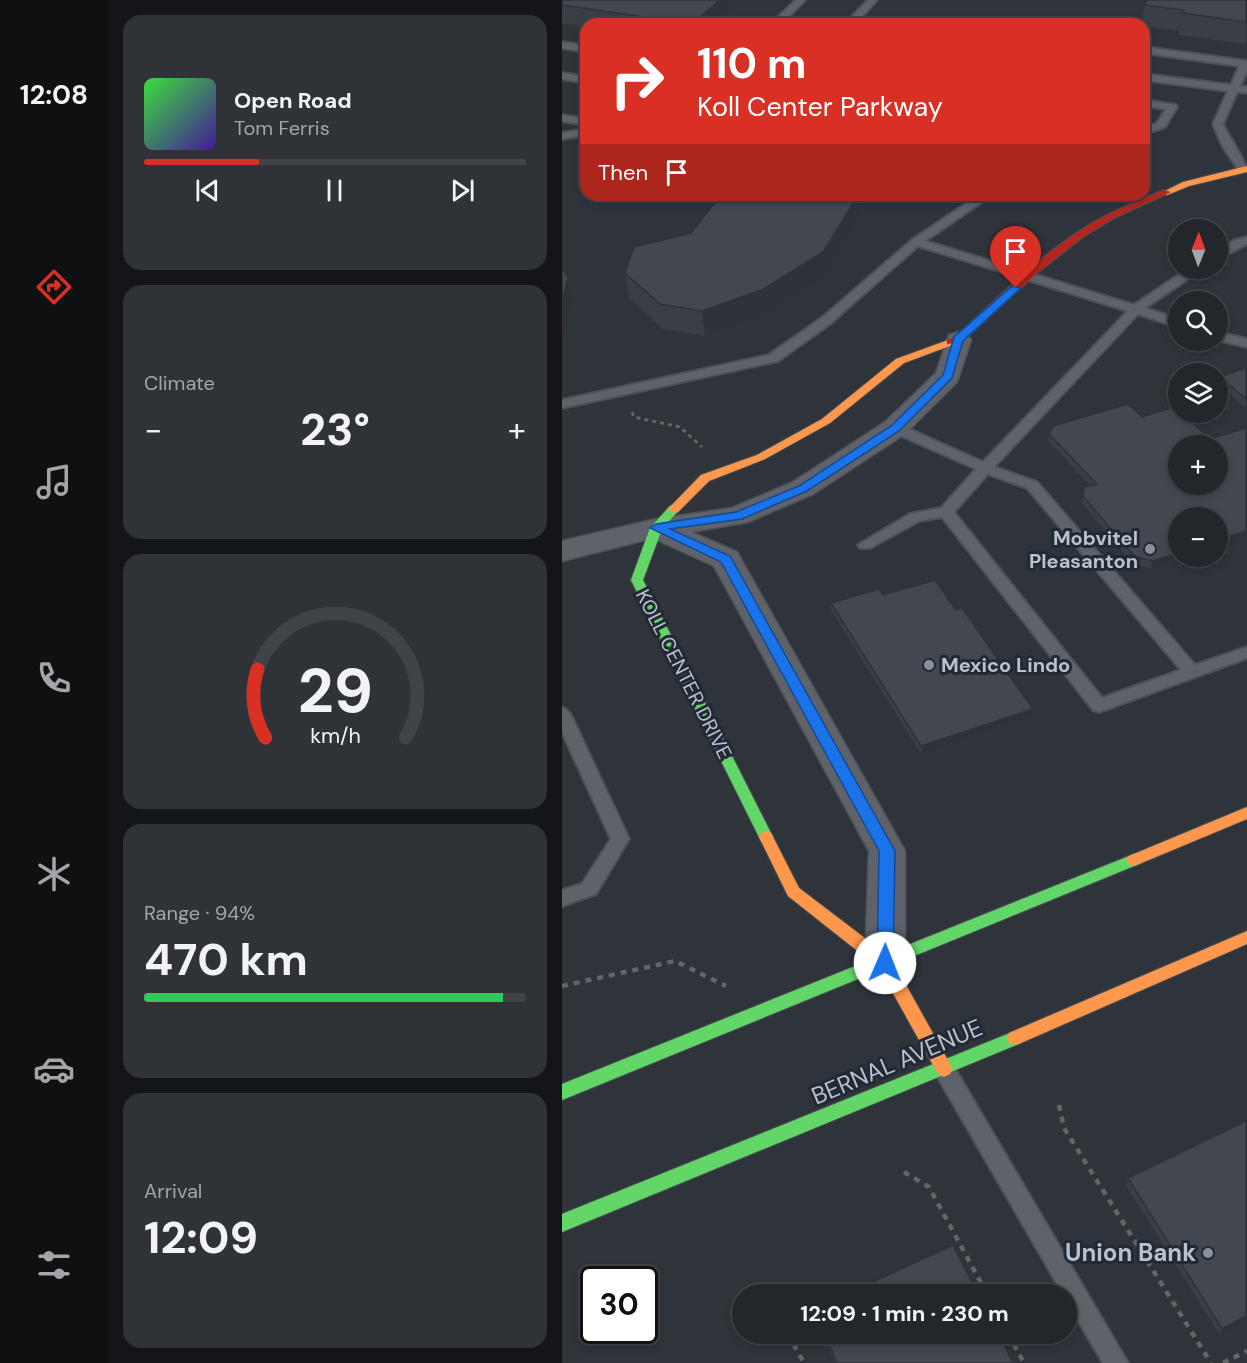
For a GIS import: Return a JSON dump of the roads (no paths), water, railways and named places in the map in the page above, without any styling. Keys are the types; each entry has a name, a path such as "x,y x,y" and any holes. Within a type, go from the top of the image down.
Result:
{"street":[{"path":"1150,199 1186,184 1245,168"},
{"path":"656,528 705,478 761,457 826,421 900,361 958,340 1030,275 1081,234 1113,215 1146,201"},
{"path":"562,551 656,528 738,516 803,488 895,428 948,376 958,340"},
{"path":"656,528 726,559 887,851 885,963"},
{"name":"KOLL CENTER DRIVE","path":"656,528 637,580 793,892 885,963 944,1069"},
{"path":"562,1092 885,963 1246,813"},
{"name":"BERNAL AVENUE","path":"562,1223 944,1069 1246,937"}],"lane":[{"path":"782,18 801,0"},
{"path":"856,18 873,0"},
{"path":"562,45 580,48"},
{"path":"1150,51 1246,64 1219,124 1227,145 1245,168"},
{"path":"562,76 580,79"},
{"path":"1150,77 1246,90"},
{"path":"1150,104 1172,108 1161,125 1150,129"},
{"path":"562,118 580,121"},
{"path":"562,136 580,133"},
{"path":"562,404 773,358 827,321 916,242 973,201"},
{"path":"1228,249 1246,240"},
{"path":"916,242 1030,275 1168,320"},
{"path":"865,545 915,517 946,512 1136,309 1181,279"},
{"path":"1228,338 1246,343"},
{"path":"895,428 985,468 1032,485 1192,672"},
{"path":"946,512 1099,706 1246,652"},
{"path":"562,713 620,839 589,889 562,898"},
{"path":"944,1069 1117,1363"}],"place":[{"name":"Mobvitel Pleasanton","path":"1150,549"},
{"name":"Mexico Lindo","path":"929,665"},
{"name":"Union Bank","path":"1208,1253"}]}
